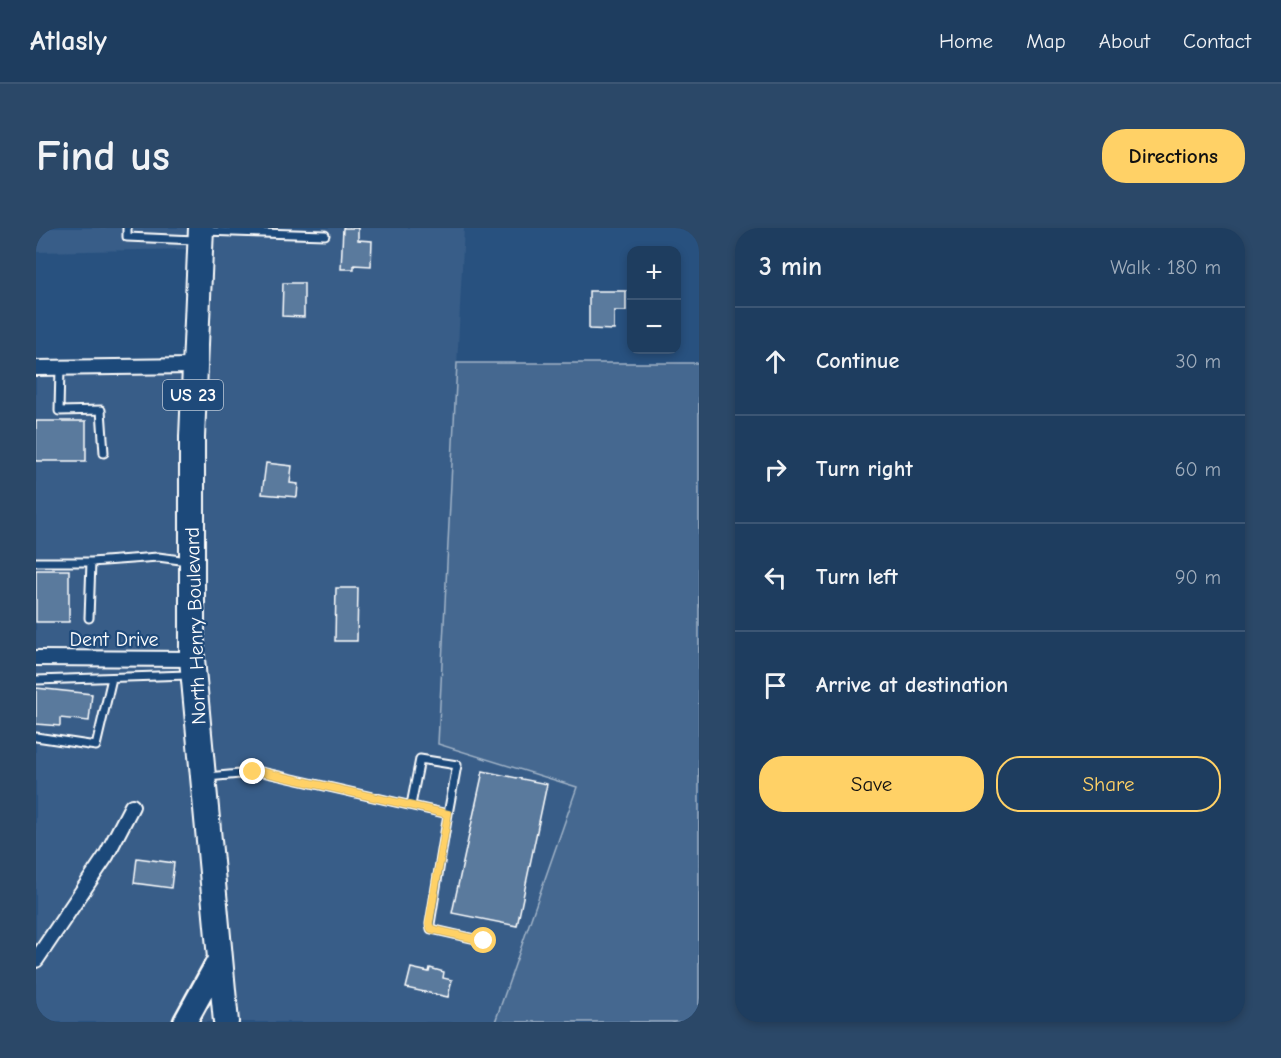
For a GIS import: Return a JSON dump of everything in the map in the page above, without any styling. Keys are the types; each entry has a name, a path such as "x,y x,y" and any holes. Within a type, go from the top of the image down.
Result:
{"highway":[{"name":"North Henry Boulevard","path":"201,233 194,366 190,561 193,667 226,1022"}],"main road":[{"path":"185,1022 219,960"}],"street":[{"path":"36,368 194,366"},
{"name":"Dent Drive","path":"36,658 193,667"},
{"path":"36,960 106,855 132,806"}],"lane":[{"path":"127,228 127,237 201,233 324,235"},
{"path":"60,368 58,411 101,410 104,453"},
{"path":"36,562 91,562 158,557 190,561"},
{"path":"89,618 91,562"},
{"path":"36,680 112,678 193,667"},
{"path":"36,737 96,746 112,678"},
{"path":"411,805 420,759 457,765 429,924 431,929 484,941"},
{"path":"202,777 262,772 448,814"}],"shaded area":[{"path":"36,228 464,228 438,744 577,786 495,1022 36,1022 36,373 193,365 193,249 36,252"},
{"path":"457,363 699,363 699,1022 495,1022 577,787 438,744"}],"building":[{"path":"343,228 358,228 358,240 372,241 371,266 354,265 354,269 341,269"},
{"path":"283,283 304,283 304,317 282,316"},
{"path":"589,291 626,291 626,311 614,311 614,330 589,329"},
{"path":"36,421 86,421 86,461 36,461"},
{"path":"266,463 292,466 290,483 298,484 297,497 262,494"},
{"path":"36,570 69,570 69,622 36,622"},
{"path":"336,588 358,588 357,641 335,641"},
{"path":"36,688 92,694 89,721 60,718 60,726 36,724"},
{"path":"483,771 547,784 517,926 452,913"},
{"path":"137,858 174,863 171,888 134,883"},
{"path":"411,968 429,972 430,968 444,972 443,978 452,980 448,997 406,988"}],"route":[{"path":"253,772 262,772 448,814 429,924 435,932 484,941"}]}
